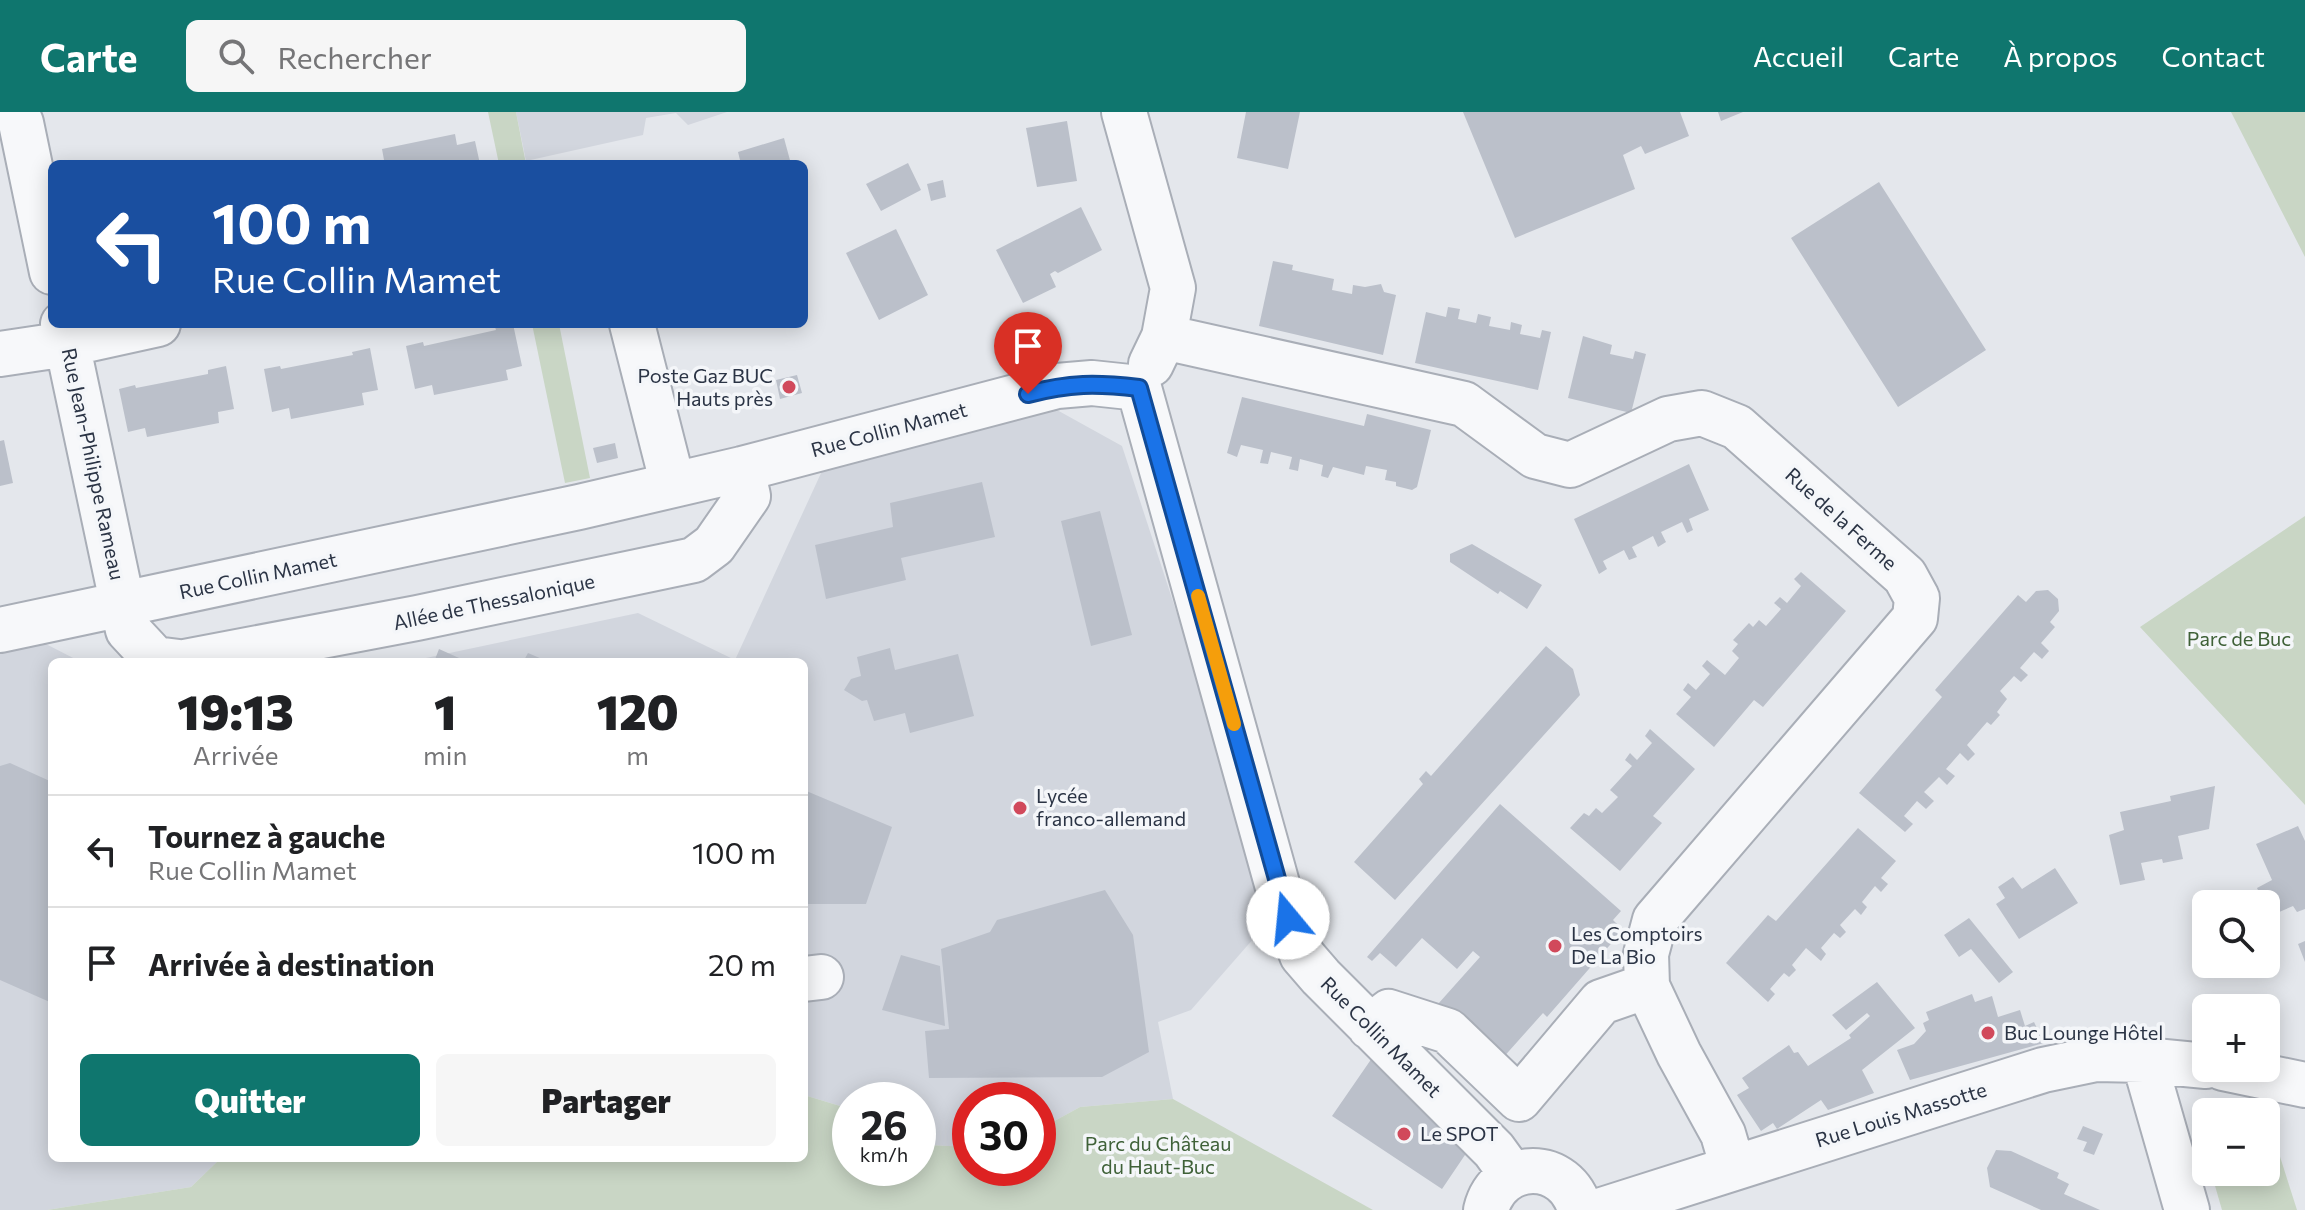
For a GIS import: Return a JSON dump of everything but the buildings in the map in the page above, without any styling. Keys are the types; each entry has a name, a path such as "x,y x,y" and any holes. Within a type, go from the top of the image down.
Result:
{"street":[{"path":"16,112 21,123 48,253"},
{"path":"1124,112 1173,288 1164,337 1139,388"},
{"path":"0,354 65,334 121,328"},
{"path":"633,328 673,485"},
{"name":"Rue Jean-Philippe Rameau","path":"65,334 122,605"},
{"name":"Rue de la Ferme","path":"1164,337 1464,404 1535,456 1570,465 1668,419 1702,413 1737,427 1905,576 1917,598 1915,618 1655,920 1646,954 1647,986 1679,1054 1723,1134 1733,1168"},
{"name":"Rue Collin Mamet","path":"0,630 673,485 1057,386 1092,383 1139,388 1288,918 1302,955 1494,1150 1512,1175"},
{"name":"Allée de Thessalonique","path":"230,658 277,654 694,560 714,545 748,496 742,469"},
{"name":"Allée de Thessalonique","path":"122,605 128,630 154,658"},
{"path":"1370,1027 1389,1012 1448,1031 1519,1099 1601,1002 1647,986"},
{"name":"Rue Louis Massotte","path":"1602,1210 2043,1070 2096,1059 2192,1065"},
{"path":"2144,1060 2187,1210"},
{"path":"2280,1080 2305,1085"},
{"path":"1486,1210 1494,1191 1512,1175 1527,1171 1557,1177 1570,1187 1580,1210"}],"shaded area":[{"path":"516,112 727,112 688,125 676,113 646,118 643,135 526,160"},
{"name":"Lycée franco-allemand","path":"1057,410 1122,446 1203,693 1268,922 1191,1010 1158,1022 1173,1099 1080,1107 1056,1120 1056,1082 952,1082 952,1146 936,1145 936,1082 832,1082 832,1104 808,1096 808,658 736,658 822,471"},
{"name":"Lycée franco-allemand","path":"638,613 731,658 426,658"},
{"path":"44,643 73,658 48,658 48,1162 217,1162 191,1187 47,1210 0,1210 0,652"}],"green space":[{"path":"488,112 516,112 525,160 498,160"},
{"path":"2231,112 2305,112 2305,257"},
{"path":"533,328 560,328 590,478 565,483"},
{"name":"Parc de Buc","path":"2305,516 2305,805 2140,627"},
{"name":"Parc du Château du Haut-Buc","path":"808,1096 832,1104 832,1186 936,1186 936,1145 952,1146 952,1186 1056,1186 1056,1120 1080,1107 1173,1099 1373,1210 47,1210 191,1187 217,1162 808,1162"},
{"path":"2280,1157 2297,1210 2222,1210 2215,1186 2280,1186"}],"slow traffic":[{"path":"1198,596 1234,724"}],"place":[{"name":"Poste Gaz BUC Hauts près","path":"789,387"},
{"name":"Lycée franco-allemand","path":"1020,808"},
{"name":"Les Comptoirs De La Bio","path":"1555,946"},
{"name":"Buc Lounge Hôtel","path":"1988,1033"},
{"name":"Le SPOT","path":"1404,1134"}],"route":[{"path":"1028,394 1057,386 1092,383 1139,388 1288,918"}]}
